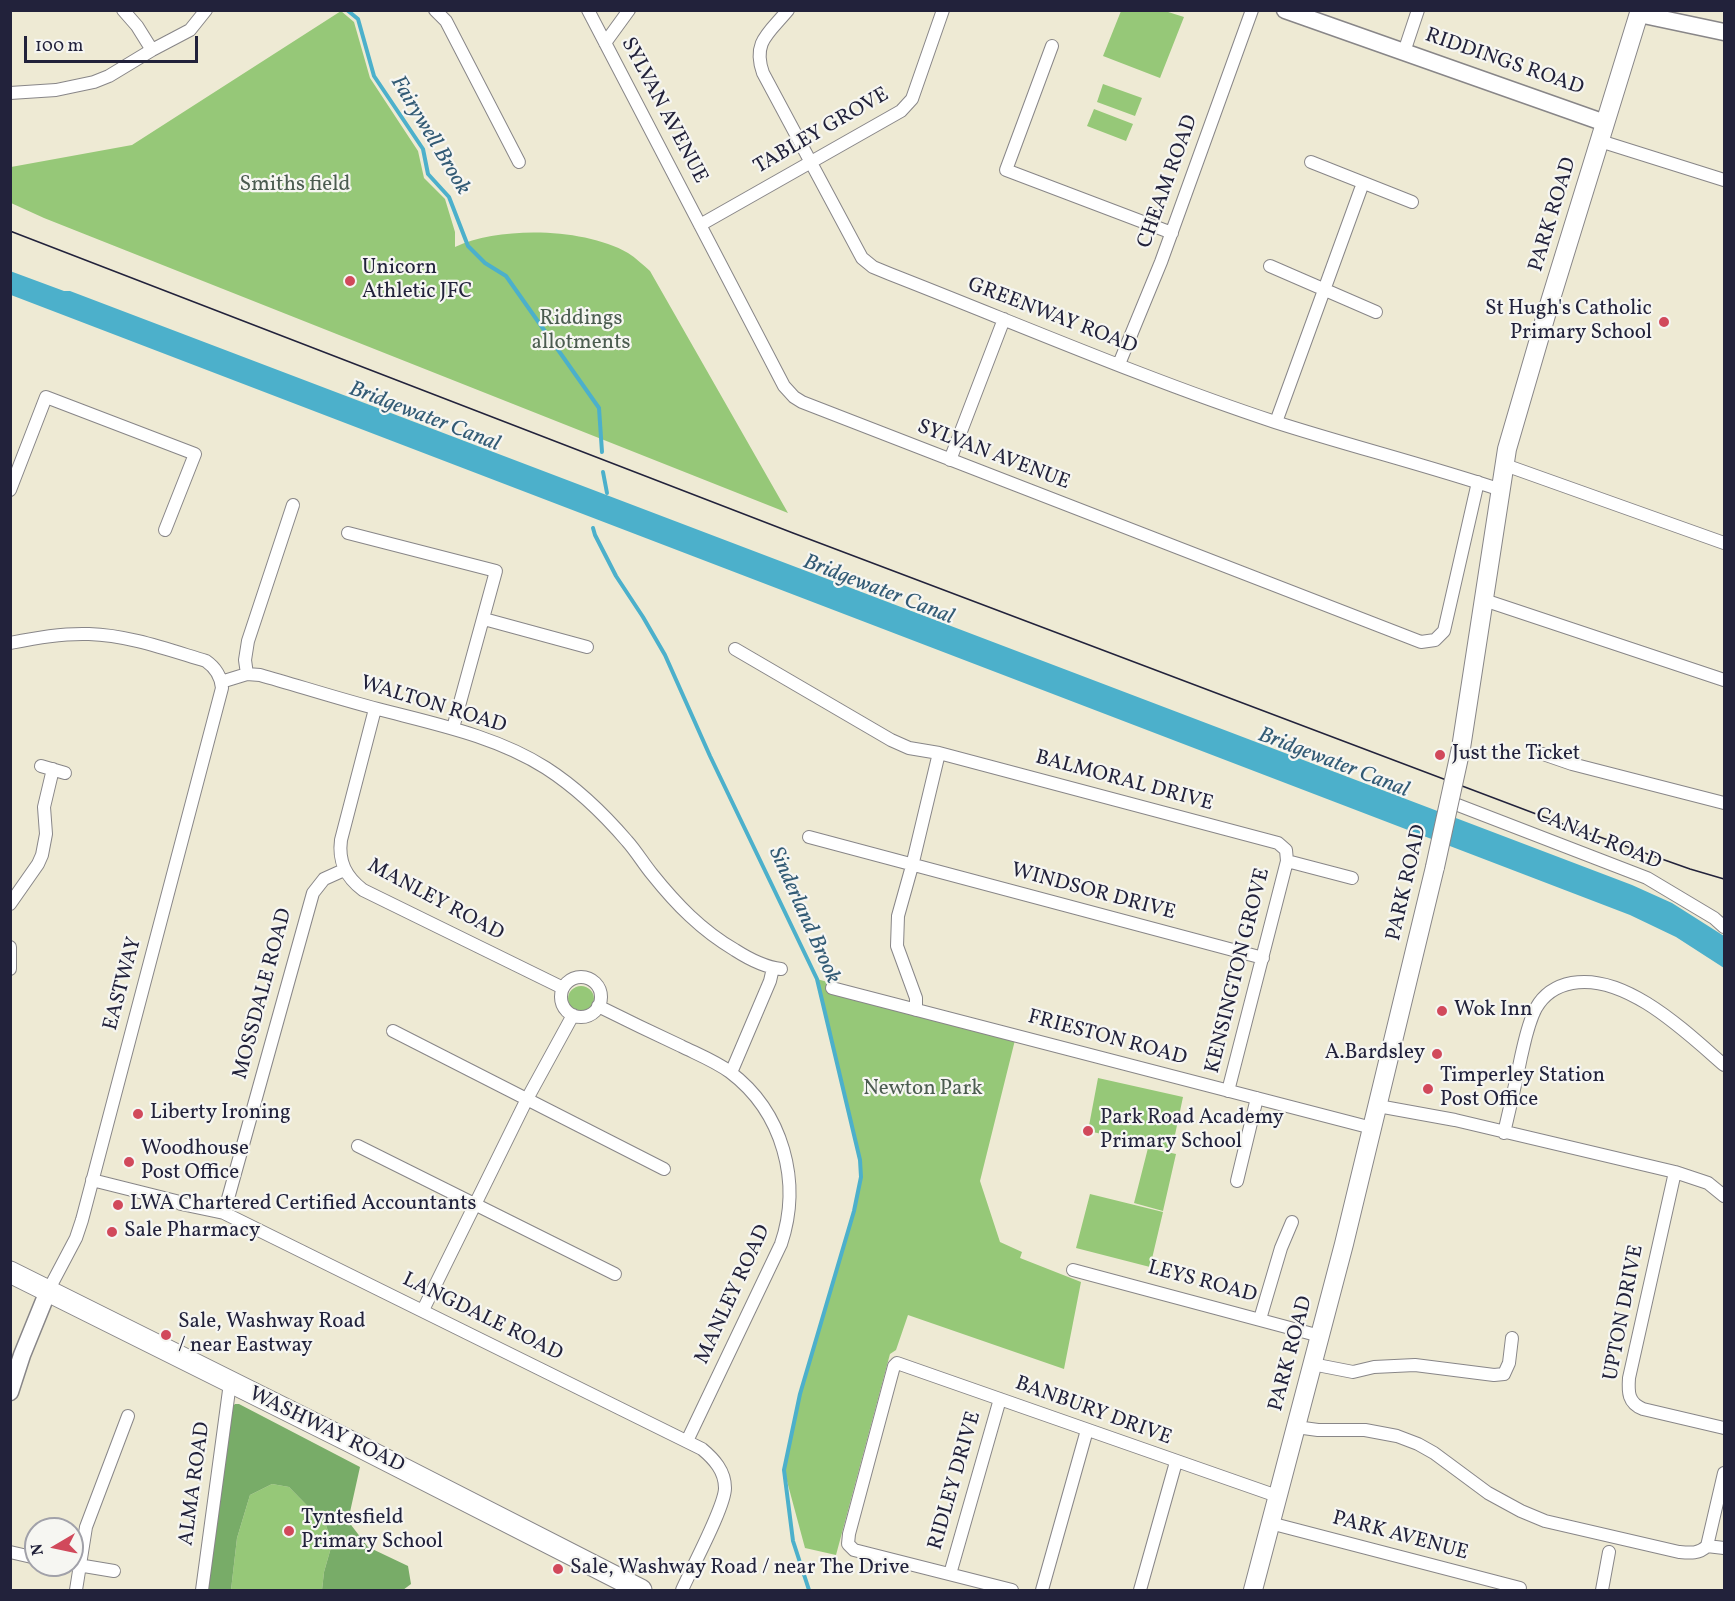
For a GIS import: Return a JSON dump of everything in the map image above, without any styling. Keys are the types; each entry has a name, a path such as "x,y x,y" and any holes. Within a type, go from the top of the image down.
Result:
{"highway":[{"name":"WASHWAY ROAD","path":"10,1272 641,1590"}],"main road":[{"name":"PARK ROAD","path":"1252,1590 1320,1336 1435,867 1461,748 1512,432 1639,12"}],"street":[{"path":"123,10 152,50"},
{"path":"11,94 56,90 94,82 126,68 152,50 190,30 206,10"},
{"path":"435,10 446,21 519,162"},
{"name":"SYLVAN AVENUE","path":"588,10 788,392 802,402 1424,642 1439,637 1444,631 1478,482"},
{"path":"605,43 629,10"},
{"name":"GREENWAY ROAD","path":"788,10 762,42 758,56 763,73 862,258 867,263 1119,364 1276,422 1501,490"},
{"name":"TABLEY GROVE","path":"700,225 896,115 908,104 914,93 943,10"},
{"name":"CHEAM ROAD","path":"1119,364 1172,233 1252,10"},
{"path":"1404,52 1418,10"},
{"name":"RIDDINGS ROAD","path":"1287,11 1605,123"},
{"path":"1639,12 1725,32"},
{"path":"1052,46 1006,170 1172,233"},
{"path":"1600,141 1725,180"},
{"path":"1312,161 1412,202"},
{"path":"1276,422 1363,183"},
{"path":"1270,265 1376,312"},
{"path":"950,460 1004,319"},
{"path":"10,490 46,397 195,454 165,530"},
{"path":"1505,465 1725,543"},
{"path":"246,674 245,660 248,641 293,505"},
{"path":"348,533 496,571 453,728"},
{"path":"1484,600 1725,680"},
{"path":"484,619 586,647"},
{"path":"10,643 77,634 113,636 206,661 215,669 221,682"},
{"name":"BALMORAL DRIVE","path":"735,649 891,740 909,748 939,753 1278,843 1286,850 1287,861"},
{"name":"WALTON ROAD","path":"221,682 246,674 260,675 375,709 453,728 514,752 544,767 577,790 629,842 667,893 694,922 745,957 777,969 733,1068 729,1071"},
{"name":"EASTWAY","path":"48,1291 76,1238 221,694 221,682"},
{"name":"MANLEY ROAD","path":"375,709 341,840 339,852 344,870 363,890 563,988"},
{"path":"916,1010 916,998 897,946 896,936 898,916 939,753"},
{"path":"1543,753 1572,764 1725,803"},
{"path":"10,904 42,855 46,834 44,807 53,769"},
{"name":"CANAL ROAD","path":"1449,802 1647,878 1725,927"},
{"name":"WINDSOR DRIVE","path":"809,837 1263,958"},
{"path":"1287,861 1352,878"},
{"name":"KENSINGTON GROVE","path":"1228,1091 1287,861"},
{"name":"MOSSDALE ROAD","path":"224,1213 313,893 324,879 344,870"},
{"path":"10,947 10,969"},
{"path":"580,978 593,982 600,993 598,1006 590,1015 584,1017 567,1012 561,1001 563,988 573,979 580,978"},
{"path":"1504,1132 1527,1030 1534,1013 1547,993 1558,987 1582,982 1599,982 1635,996 1691,1036 1725,1065"},
{"name":"FRIESTON ROAD","path":"832,988 1372,1128"},
{"name":"MANLEY ROAD","path":"598,1006 729,1071 756,1097 778,1131 788,1165 790,1206 781,1244 687,1441"},
{"path":"423,1310 527,1100 573,1015"},
{"path":"393,1031 664,1169"},
{"path":"1237,1181 1257,1098"},
{"path":"1378,1106 1455,1120 1675,1172 1708,1183 1725,1196"},
{"path":"358,1146 615,1274"},
{"name":"UPTON DRIVE","path":"1675,1172 1629,1378 1629,1395 1632,1402 1643,1409 1725,1428"},
{"name":"LANGDALE ROAD","path":"92,1180 224,1213 687,1441 711,1456 719,1466 725,1487 722,1503 682,1590"},
{"path":"1260,1319 1278,1257 1292,1222"},
{"name":"LEYS ROAD","path":"1073,1270 1320,1336"},
{"path":"10,1392 48,1291"},
{"path":"1312,1364 1353,1372 1374,1367 1415,1365 1494,1375 1504,1374 1509,1363 1512,1338"},
{"name":"BANBURY DRIVE","path":"950,1574 854,1550 848,1544 894,1366 897,1363 1277,1496"},
{"name":"ALMA ROAD","path":"202,1590 230,1383"},
{"name":"RIDLEY DRIVE","path":"950,1574 1000,1399"},
{"path":"84,1535 128,1416"},
{"path":"1296,1427 1318,1430 1365,1430 1397,1436 1434,1453 1488,1493 1545,1521 1679,1552 1693,1553 1702,1551 1707,1546 1725,1473"},
{"path":"1042,1590 1086,1430"},
{"path":"1140,1590 1176,1462"},
{"name":"PARK AVENUE","path":"1270,1523 1520,1588"},
{"path":"1707,1546 1725,1548"},
{"path":"1602,1590 1610,1552"},
{"path":"84,1566 114,1571"},
{"path":"950,1574 1012,1590"}],"green space":[{"path":"341,11 354,22 370,78 418,151 424,178 445,199 455,232 455,247 495,236 542,233 589,239 610,245 637,259 650,271 788,513 11,203 11,167 132,145"},
{"path":"1121,11 1165,11 1184,17 1160,78 1103,56"},
{"path":"1103,84 1142,98 1135,116 1097,102"},
{"path":"1094,109 1133,124 1126,141 1087,126"},
{"name":"Newton Park","path":"817,979 1016,1036 980,1181 1000,1242 1022,1252 1020,1258 1081,1282 1064,1369 908,1315 896,1350 890,1354 836,1555 805,1548 784,1470 800,1393 854,1211 861,1177 860,1160"},
{"path":"581,986 590,990 594,999 590,1008 581,1012 572,1008 568,999 572,990"},
{"path":"1098,1078 1183,1097 1172,1149 1088,1131"},
{"path":"1148,1148 1176,1154 1163,1211 1134,1203"},
{"path":"1090,1194 1163,1212 1150,1267 1076,1248"},
{"path":"239,1404 360,1467 348,1521 368,1547 408,1566 411,1584 403,1590 322,1590 324,1572 332,1544 326,1525 289,1487 272,1484 250,1495 237,1538 231,1590 207,1590 231,1408"},
{"path":"272,1484 289,1487 326,1525 332,1544 324,1572 322,1590 231,1590 237,1538 250,1495"}],"water":[{"path":"10,271 64,291 70,291 1632,885 1672,903 1724,936 1724,968 1676,937 1630,915 11,295"}],"waterway":[{"name":"Fairywell Brook","path":"347,10 358,19 374,76 423,149 428,174 449,197 468,246 485,263 506,276 599,408 602,452"},
{"name":"Fairywell Brook","path":"603,472 607,493"},
{"name":"Sinderland Brook","path":"593,528 616,576 665,655 710,756 817,979 860,1160 861,1177 854,1211 800,1394 784,1470 793,1541 809,1590"}],"tram line":[{"path":"10,231 793,533 1560,823 1724,879"}],"place":[{"name":"Unicorn Athletic JFC","path":"350,281"},
{"name":"St Hugh's Catholic Primary School","path":"1664,322"},
{"name":"Just the Ticket","path":"1440,755"},
{"name":"Wok Inn","path":"1442,1011"},
{"name":"A.Bardsley","path":"1437,1054"},
{"name":"Timperley Station Post Office","path":"1428,1089"},
{"name":"Liberty Ironing","path":"138,1114"},
{"name":"Park Road Academy Primary School","path":"1088,1131"},
{"name":"Woodhouse Post Office","path":"129,1162"},
{"name":"LWA Chartered Certified Accountants","path":"118,1205"},
{"name":"Sale Pharmacy","path":"112,1232"},
{"name":"Sale, Washway Road / near Eastway","path":"166,1335"},
{"name":"Tyntesfield Primary School","path":"289,1531"},
{"name":"Sale, Washway Road / near The Drive","path":"558,1569"}],"park label":[{"name":"Smiths field","path":"295,186"},
{"name":"Riddings allotments","path":"581,332"}],"water label":[{"name":"Bridgewater Canal","path":"424,418"},
{"name":"Bridgewater Canal","path":"878,591"},
{"name":"Bridgewater Canal","path":"1333,764"}]}
